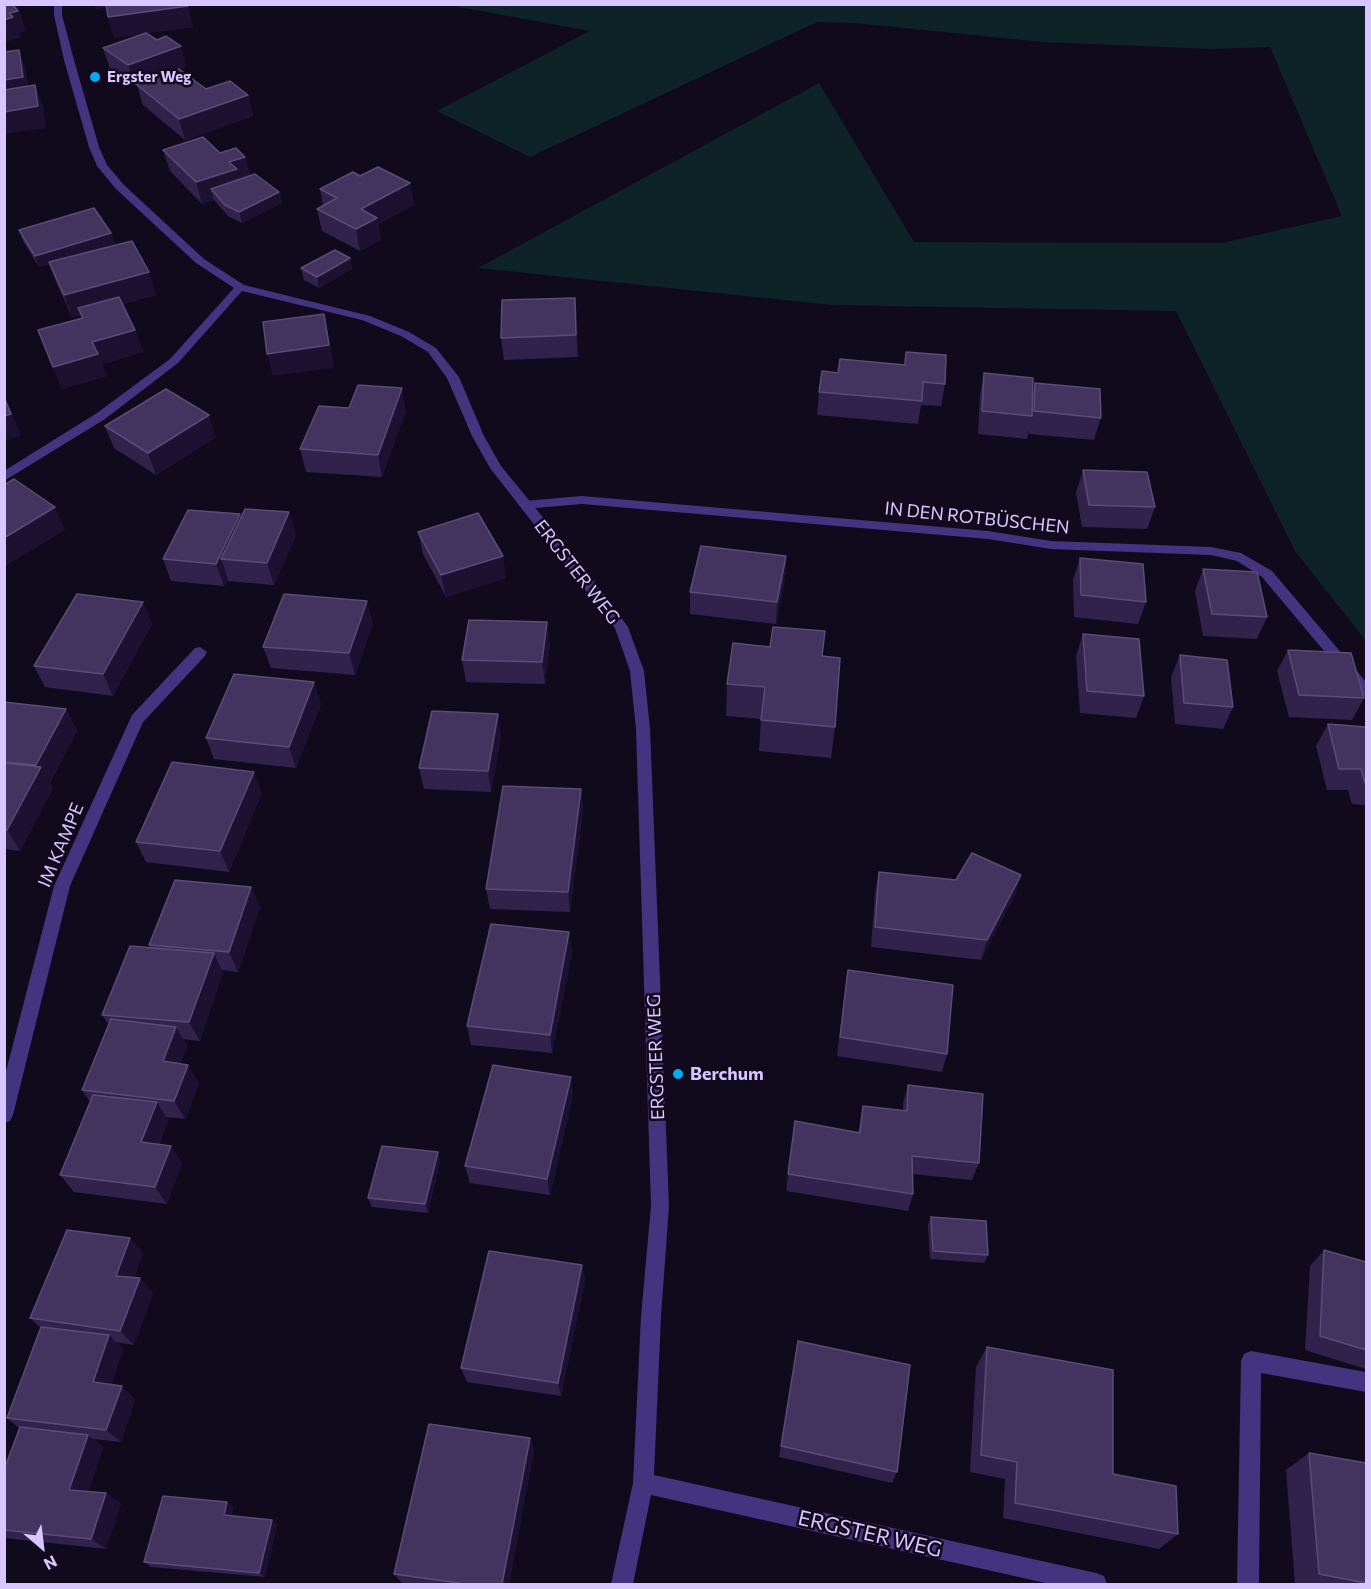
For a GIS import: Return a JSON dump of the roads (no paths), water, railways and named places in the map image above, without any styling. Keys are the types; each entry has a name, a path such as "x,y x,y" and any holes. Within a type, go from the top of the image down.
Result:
{"street":[{"name":"ERGSTER WEG","path":"58,4 58,15 69,60 102,166 120,187 200,261 240,287 366,318 405,334 432,350 453,377 478,436 496,468 581,573 621,627 637,671 643,729 660,1206 651,1316 643,1483 622,1584"},
{"path":"4,477 102,416 174,361 240,287"},
{"name":"IN DEN ROTBÜSCHEN","path":"524,505 582,500 987,536 1051,545 1211,550 1241,556 1267,574 1366,692"},
{"name":"IM KAMPE","path":"4,1115 62,886 137,719 200,652"},
{"path":"1248,1584 1251,1361 1366,1383"},
{"name":"ERGSTER WEG","path":"643,1483 1096,1584"}],"place":[{"name":"Ergster Weg","path":"95,77"},
{"name":"Berchum","path":"678,1074"}]}
